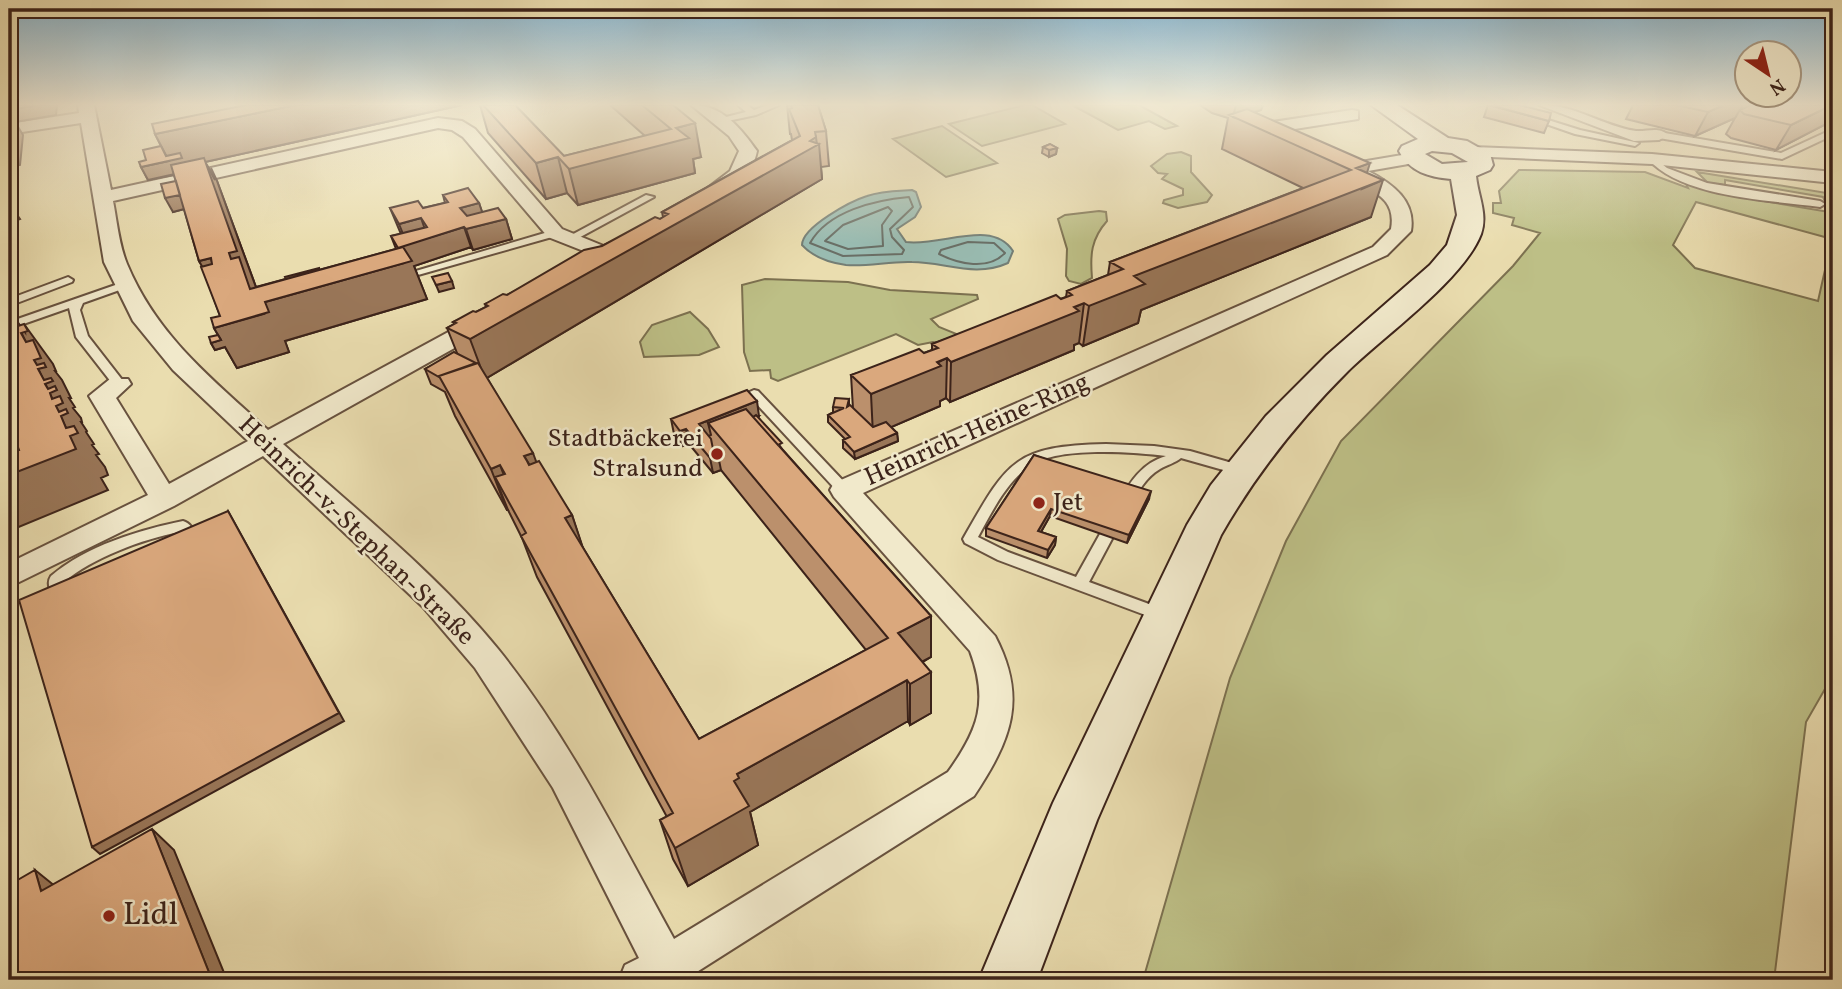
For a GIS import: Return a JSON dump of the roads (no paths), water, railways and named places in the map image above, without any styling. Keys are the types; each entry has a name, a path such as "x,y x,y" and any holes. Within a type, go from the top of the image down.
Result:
{"main road":[{"name":"Heinrich-Heine-Ring","path":"1411,151 1465,170"},
{"path":"1414,153 1419,151"},
{"path":"1009,980 1071,820 1200,535 1220,499 1271,429 1304,393 1440,271 1459,249 1468,232 1471,217 1465,170 1448,151"}],"street":[{"name":"Heinrich-v.-Stephan-Straße","path":"94,151 115,262 144,321 162,344 383,549 487,659 566,777 660,976"},
{"path":"102,198 309,151"},
{"path":"485,151 562,236 612,248 579,267"},
{"path":"699,199 731,181 747,160 748,151"},
{"name":"Heinrich-Heine-Ring","path":"660,976 961,784 981,757 995,725 999,695 995,669 984,645 844,490 1380,251 1401,231 1401,210 1382,187 1310,151"},
{"path":"1645,151 1652,159"},
{"path":"1327,159 1414,153"},
{"path":"1465,170 1575,156 1652,159 1833,178"},
{"path":"9,576 77,555 164,499 507,309"},
{"path":"119,384 102,396 164,499"}],"lane":[{"path":"1754,151 1782,156 1792,151"},
{"path":"1652,159 1658,168 1685,182 1821,204"},
{"path":"414,273 562,236 649,197"},
{"path":"9,303 68,280"},
{"path":"9,326 124,285"},
{"path":"79,301 74,310 82,337 119,384"},
{"path":"719,408 754,394 844,490"},
{"path":"1163,616 1003,556 970,539 1010,477 1027,460 1050,452 1127,449 1189,454 1241,470"},
{"path":"1080,584 1134,486 1154,463 1189,454"},
{"path":"58,591 56,580 77,555 120,555 167,528 183,526 189,535"}],"water":[{"path":"912,190 916,192 921,207 915,217 897,229 906,242 992,236 1004,241 1013,251 1008,263 984,269 912,262 846,265 822,259 802,245 804,238 818,223 850,203 878,193"}],"place":[{"name":"Stadtbäckerei Stralsund","path":"717,454"},
{"name":"Jet","path":"1039,503"},
{"name":"Lidl","path":"109,916"}]}
